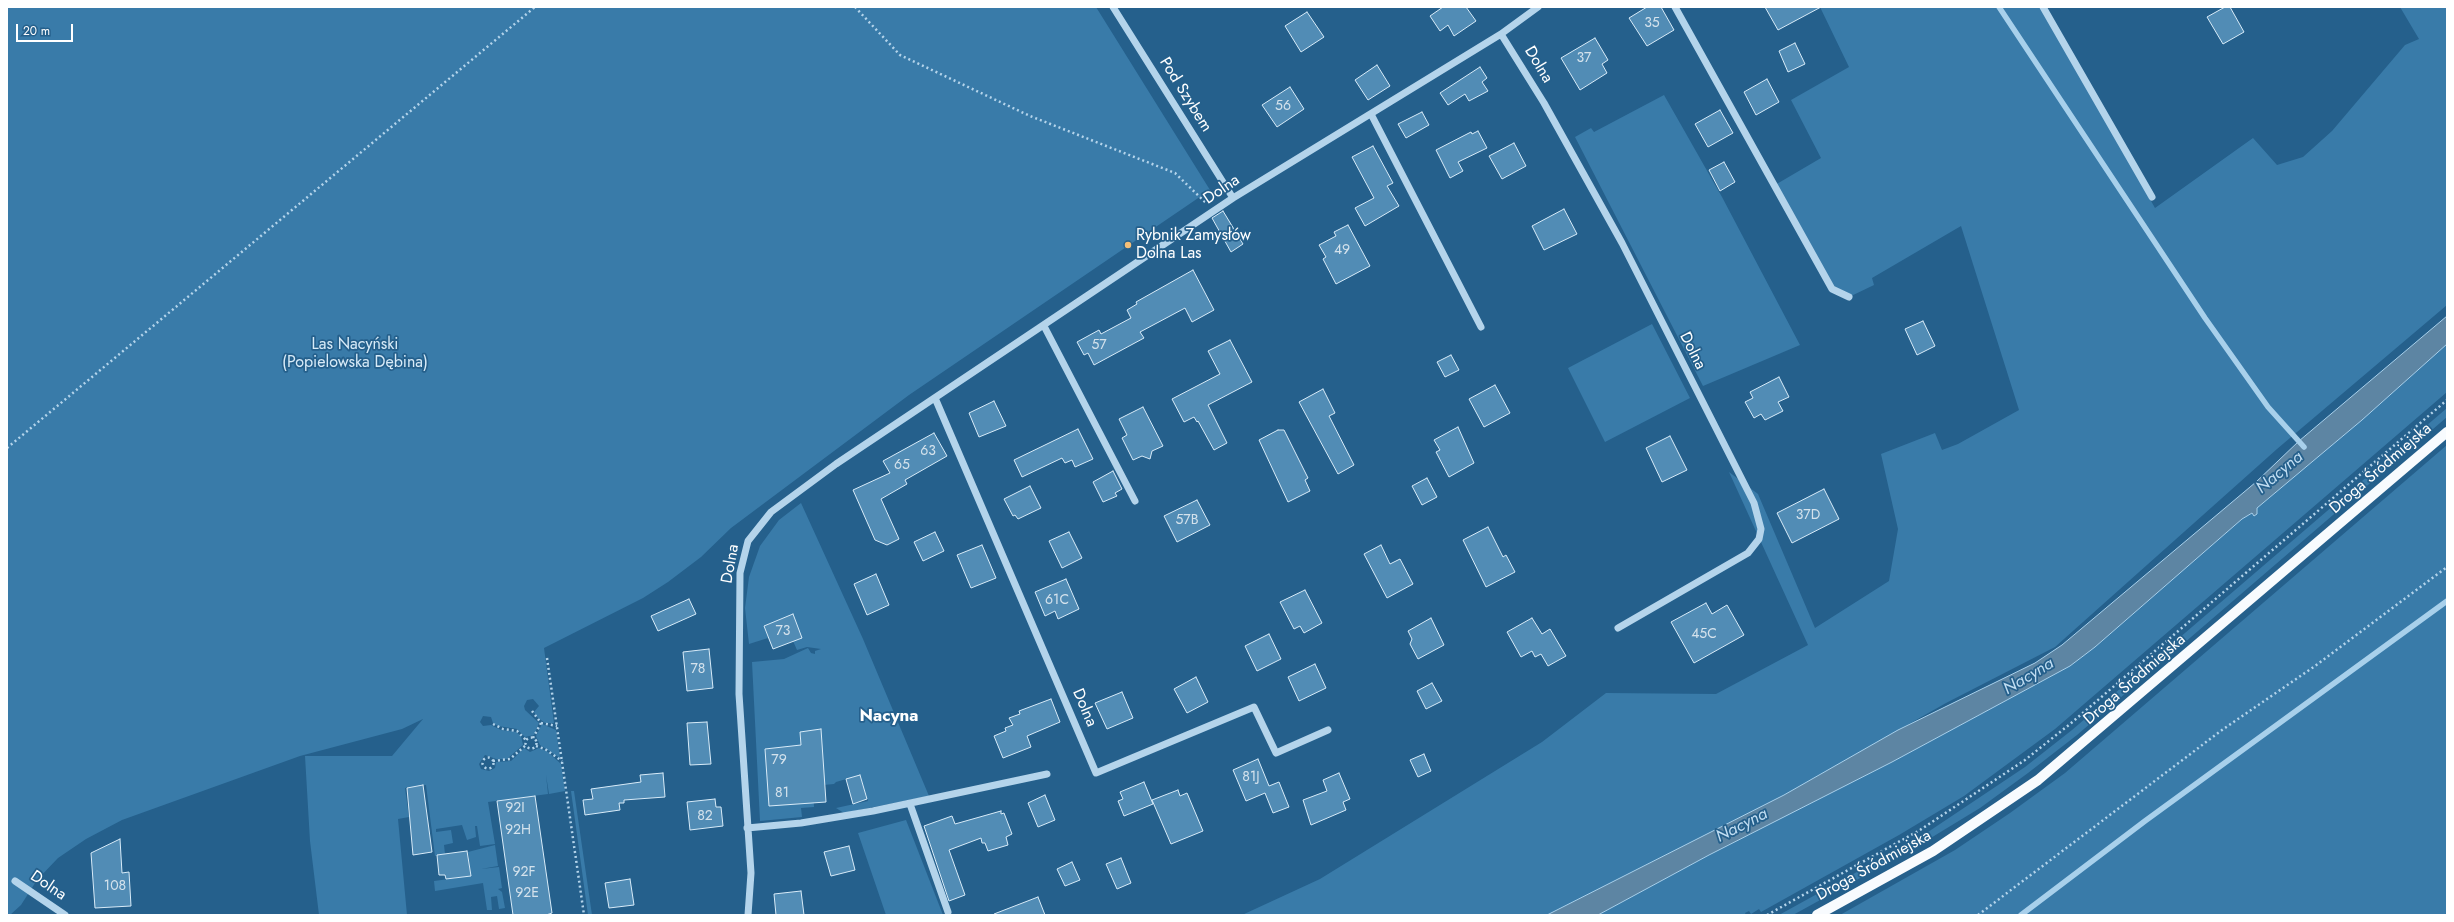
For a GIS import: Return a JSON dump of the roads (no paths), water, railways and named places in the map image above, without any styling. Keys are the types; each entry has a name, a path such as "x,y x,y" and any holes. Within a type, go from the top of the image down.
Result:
{"main road":[{"name":"Droga Śródmiejska","path":"1817,915 1933,851 2038,780 2096,733 2447,432"}],"street":[{"name":"Pod Szybem","path":"1113,7 1233,198"},
{"name":"Dolna","path":"748,915 751,873 739,694 740,573 748,541 771,512 836,464 1215,212 1233,198 1501,34 1538,7"},
{"path":"1675,7 1832,289 1849,297"},
{"path":"2043,7 2152,197"},
{"name":"Dolna","path":"1501,34 1548,110 1622,243 1754,503 1761,529 1760,539 1748,554 1618,628"},
{"path":"1371,114 1481,327"},
{"path":"1044,326 1135,501"},
{"name":"Dolna","path":"935,398 1096,773 1254,707 1276,753 1328,730"},
{"path":"748,828 801,823 910,804 1047,774"},
{"path":"910,804 948,912"},
{"name":"Dolna","path":"16,881 65,915"}],"water":[{"path":"2447,316 2447,344 2362,420 2257,508 2257,514 2254,516 2252,513 2242,519 2095,647 2070,666 1892,762 1709,855 1598,915 1547,915 1784,795 1898,730 2035,663 2062,645 2256,482 2299,441"}],"waterway":[{"path":"1999,7 2205,318 2268,407 2304,447"},
{"path":"2021,915 2145,821 2447,601"}],"place":[{"name":"Rybnik Zamysłów Dolna Las","path":"1128,245"}],"district":[{"name":"Nacyna","path":"889,717"}],"park label":[{"name":"Las Nacyński (Popielowska Dębina)","path":"355,354"}]}
